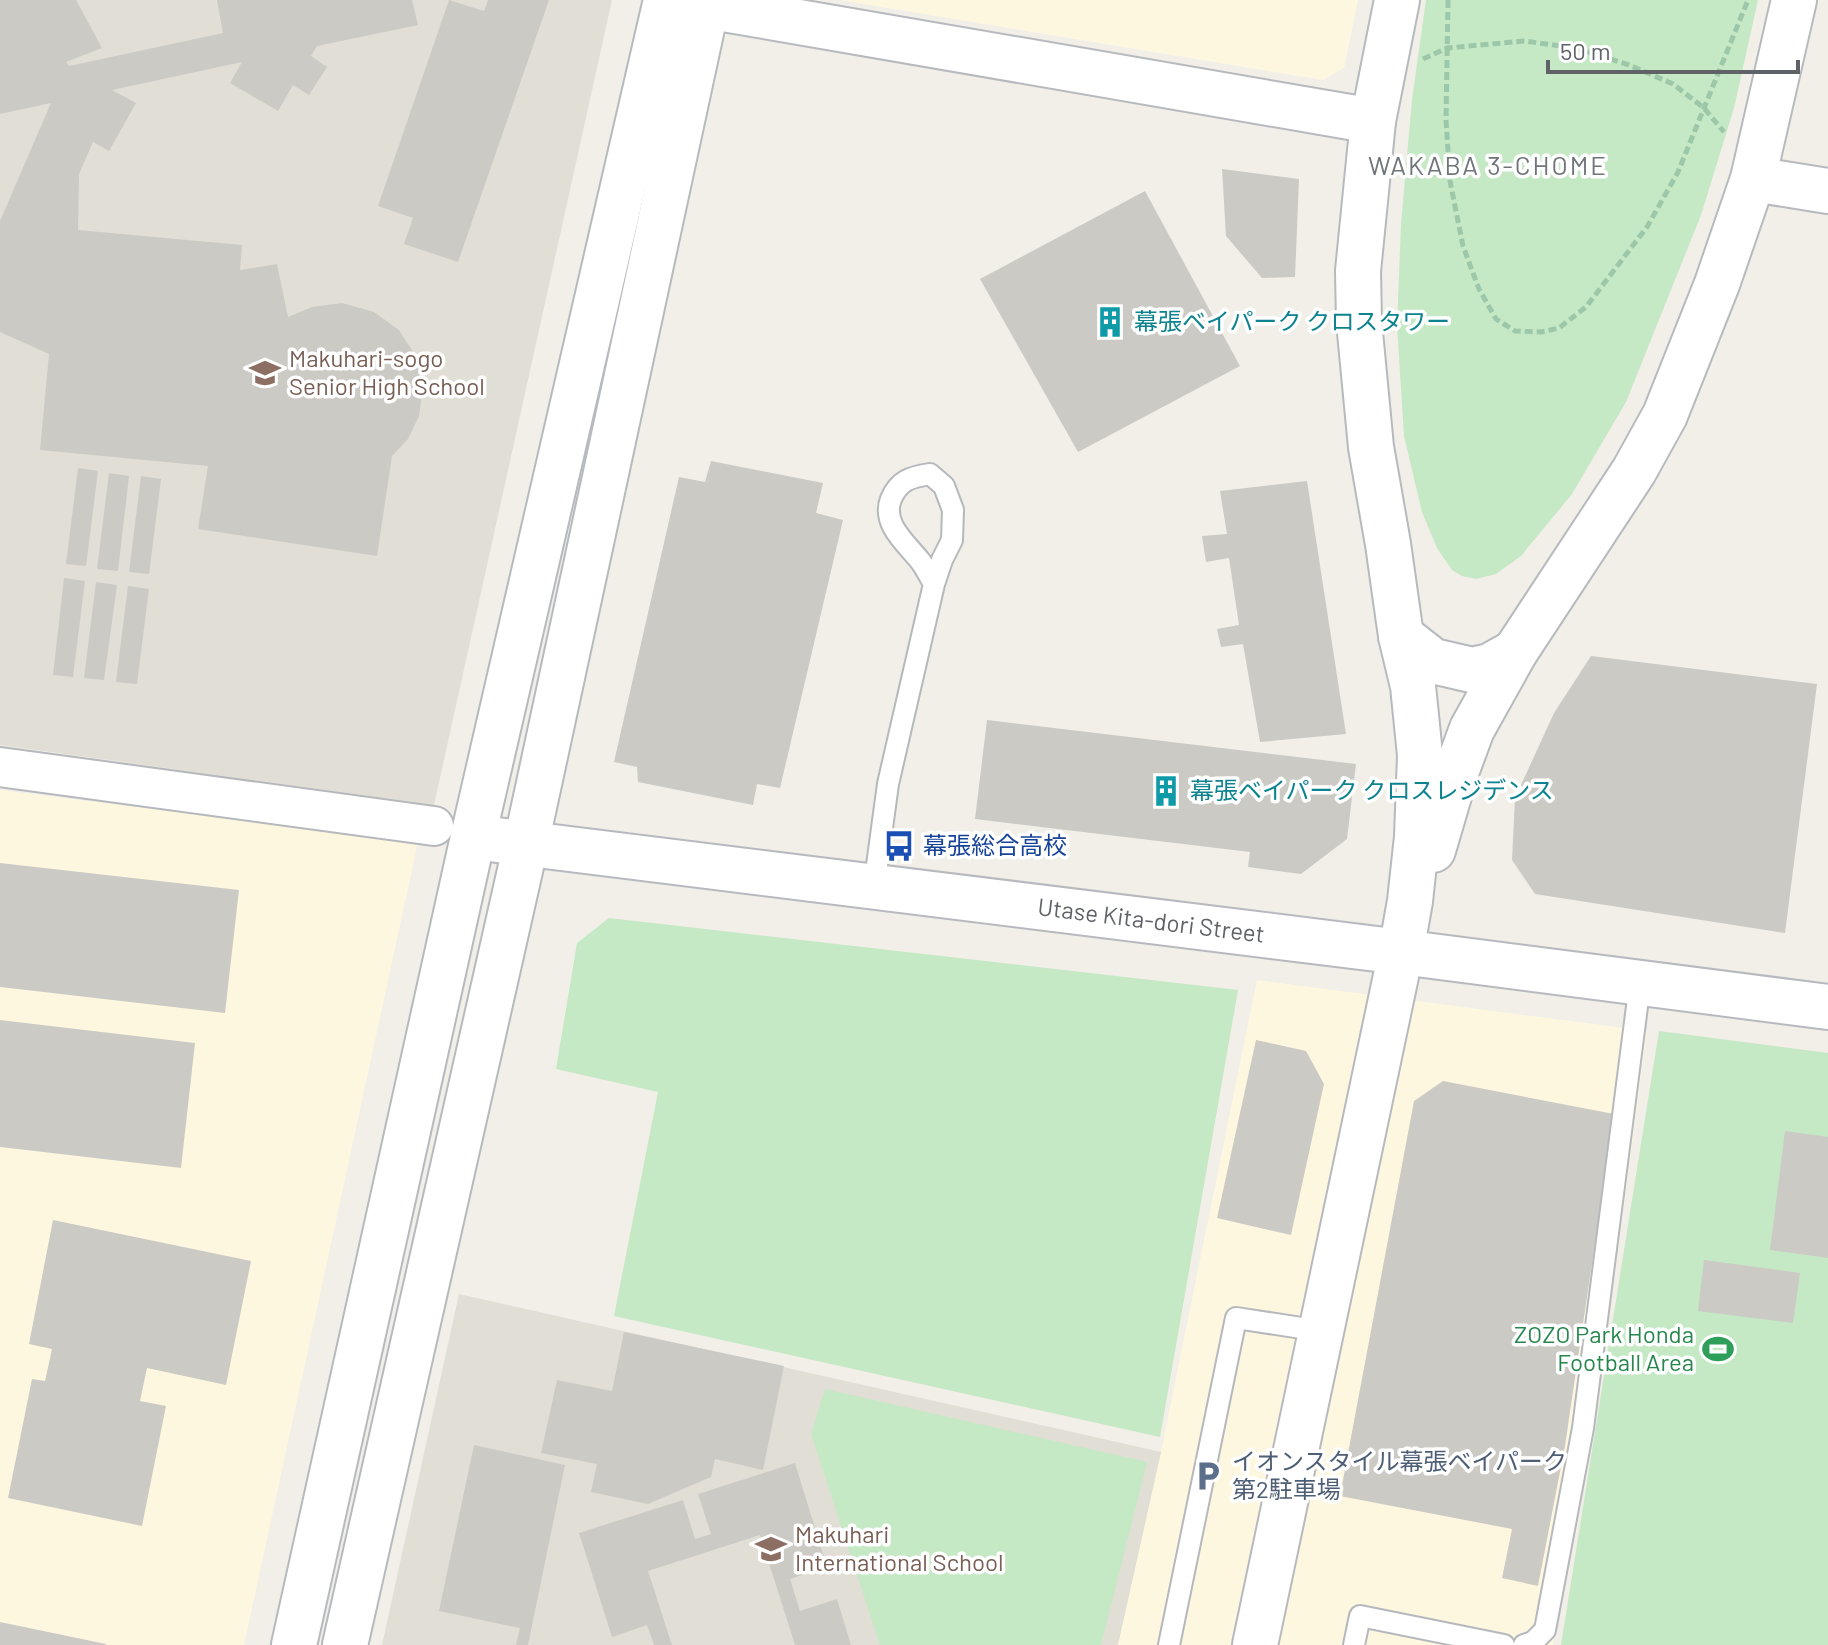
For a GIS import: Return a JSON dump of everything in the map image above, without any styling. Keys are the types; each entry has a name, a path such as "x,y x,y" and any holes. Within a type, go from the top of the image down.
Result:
{"street":[{"path":"1255,1645 1401,952 1417,837 1420,755 1413,686 1401,636 1371,447 1359,322 1358,271 1373,121 1397,0"},
{"path":"1401,952 1472,729 1515,652 1634,471 1665,415 1717,284 1753,179 1794,0"},
{"path":"693,2 1373,121"},
{"path":"294,1645 454,832 693,2"},
{"path":"345,1645 526,844 693,2"},
{"path":"1753,179 1828,191"},
{"path":"1401,636 1433,661 1472,670 1490,666 1515,652"},
{"path":"0,767 454,832"},
{"name":"Utase Kita-dori Street","path":"454,832 526,844 1828,1007"}],"lane":[{"path":"874,887 888,784 934,584 952,540 953,510 944,486 930,474 910,478 895,488 887,508 893,529 924,565 934,584"},
{"path":"1524,1645 1533,1642 1545,1630 1583,1428 1640,983"},
{"path":"1169,1645 1236,1318 1321,1331"},
{"path":"1354,1645 1360,1616 1437,1638 1504,1645"}],"path":[{"path":"1448,0 1446,120 1450,181 1463,246 1479,289 1496,319 1515,331 1541,332 1559,328 1586,307 1647,227 1678,172 1748,0"},
{"path":"1416,64 1447,48 1524,41 1576,48 1629,65 1673,84 1704,108 1725,133"}],"shaded area":[{"name":"Makuhari-sogo Senior High School","path":"0,0 612,0 434,805 0,745"},
{"path":"840,0 1358,0 1344,68 1323,80"},
{"path":"0,790 418,842 244,1645 0,1645"},
{"path":"1257,980 1647,1031 1594,1433 1553,1645 1118,1645 1161,1452"},
{"name":"Makuhari International School","path":"459,1294 1161,1452 1118,1645 382,1645"}],"green space":[{"path":"1426,0 1758,0 1734,108 1701,215 1626,402 1572,494 1521,556 1496,574 1476,579 1452,570 1437,548 1422,512 1404,436 1397,325 1401,224 1412,100"},
{"path":"609,918 1238,990 1160,1437 614,1316 658,1092 556,1069 577,943"},
{"name":"ZOZO Park Honda Football Area","path":"1659,1031 1828,1053 1828,1645 1561,1645"},
{"path":"825,1389 1147,1462 1101,1645 880,1645 811,1434"}],"building":[{"path":"0,0 76,0 102,48 66,62 69,66 223,33 217,0 412,0 418,25 317,46 311,56 327,67 309,95 293,85 278,111 230,83 242,62 112,90 136,103 109,151 93,142 79,174 78,230 242,245 240,270 277,264 288,317 312,307 342,303 374,312 399,330 417,358 423,387 419,416 408,439 392,456 377,556 198,529 208,466 40,450 49,354 0,332 0,221 51,103 0,114"},
{"path":"449,0 484,11 488,0 549,0 458,262 404,244 413,218 378,206"},
{"path":"1222,169 1299,179 1295,277 1262,278 1226,236"},
{"name":"幕張ベイパーク クロスタワー","path":"1145,191 1240,366 1078,452 980,279"},
{"path":"711,461 823,483 816,513 843,520 780,788 757,784 753,805 638,782 637,767 614,762 679,477 705,482"},
{"path":"78,468 98,471 86,566 66,564"},
{"path":"109,473 129,476 118,571 97,569"},
{"path":"141,476 161,479 149,574 129,572"},
{"path":"1307,481 1346,734 1260,742 1243,644 1221,647 1217,629 1239,625 1229,558 1206,562 1202,536 1227,534 1220,491"},
{"path":"64,578 85,581 73,677 53,675"},
{"path":"96,582 117,585 104,680 84,678"},
{"path":"128,586 149,589 137,684 116,682"},
{"path":"1591,656 1817,684 1785,933 1535,894 1512,860 1515,798 1554,713"},
{"name":"幕張ベイパーク クロスレジデンス","path":"987,720 1356,764 1347,839 1301,874 1248,867 1250,852 975,819"},
{"path":"0,863 239,890 225,1013 0,987"},
{"path":"0,1020 195,1043 181,1168 0,1147"},
{"path":"1256,1040 1306,1051 1324,1084 1291,1235 1217,1218"},
{"path":"1443,1081 1614,1114 1565,1446 1538,1586 1502,1578 1512,1529 1340,1496 1414,1101"},
{"path":"1785,1131 1828,1137 1828,1258 1770,1250"},
{"path":"53,1220 251,1261 226,1385 147,1368 140,1401 166,1406 142,1526 8,1498 32,1379 45,1381 52,1349 29,1344"},
{"path":"1704,1260 1800,1273 1793,1323 1698,1311"},
{"path":"624,1332 784,1366 763,1470 715,1459 711,1477 648,1504 591,1492 597,1464 541,1453 557,1380 612,1391"},
{"path":"474,1445 565,1465 528,1645 516,1645 520,1628 439,1611"},
{"path":"795,1463 827,1567 790,1579 800,1611 837,1599 851,1645 795,1645 760,1535 648,1571 672,1645 654,1645 647,1625 612,1637 579,1533 683,1500 695,1539 711,1534 698,1494"},
{"path":"0,1622 106,1644 106,1645 0,1645"}],"place":[{"name":"幕張ベイパーク クロスタワー","path":"1110,322"},
{"name":"Makuhari-sogo Senior High School","path":"265,373"},
{"name":"幕張ベイパーク クロスレジデンス","path":"1166,791"},
{"name":"幕張総合高校","path":"899,846"},
{"name":"ZOZO Park Honda Football Area","path":"1718,1349"},
{"name":"イオンスタイル幕張ベイパーク 第2駐車場","path":"1208,1476"},
{"name":"Makuhari International School","path":"771,1549"}],"district":[{"name":"WAKABA 3-CHOME","path":"1488,166"}]}
